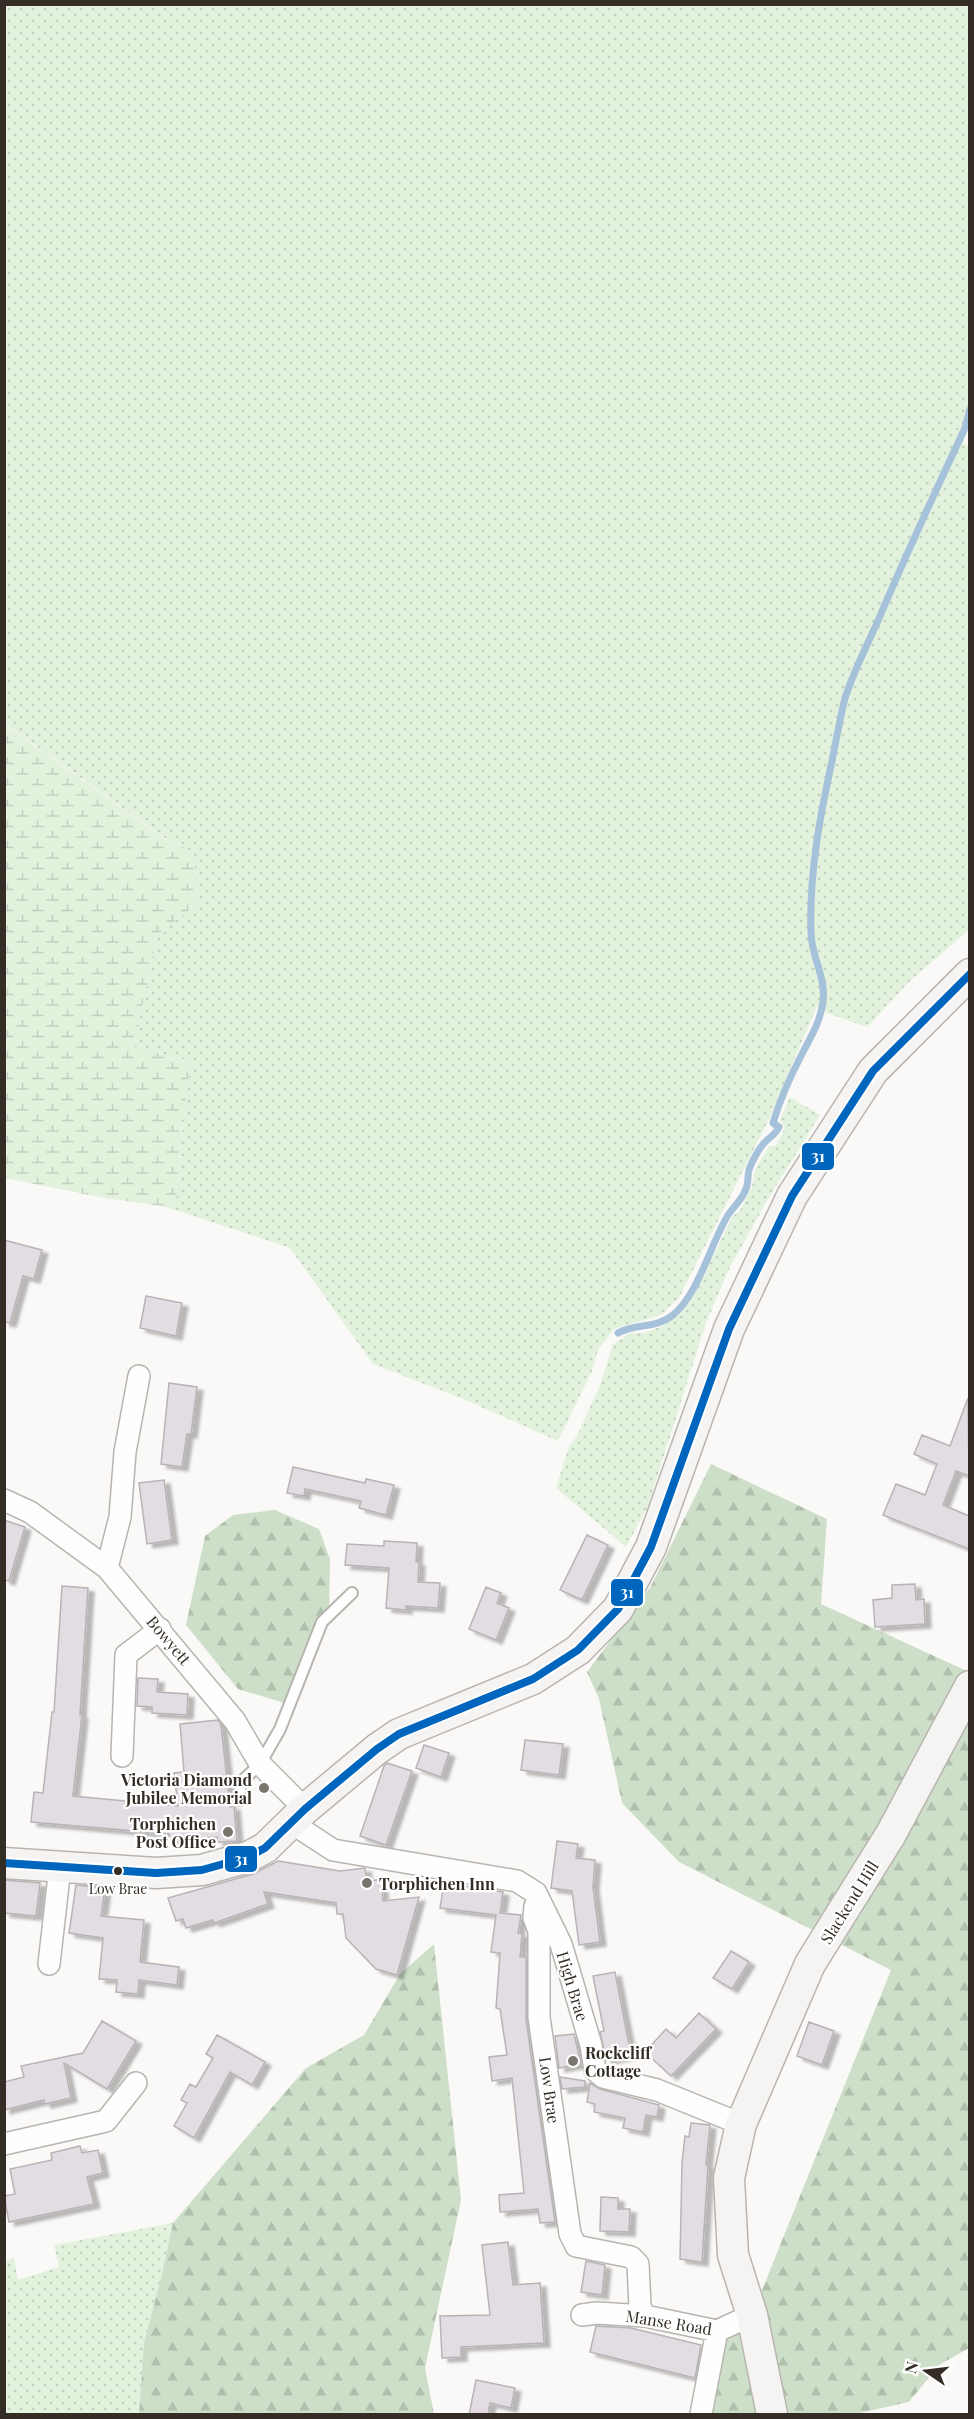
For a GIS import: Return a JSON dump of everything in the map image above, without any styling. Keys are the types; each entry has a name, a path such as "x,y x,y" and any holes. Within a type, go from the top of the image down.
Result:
{"main road":[{"path":"4,1863 156,1873 202,1870 248,1857 265,1848 299,1814 377,1749 399,1734 533,1679 578,1650 618,1609 651,1547 729,1329 792,1196 873,1071 969,974"},
{"name":"Slackend Hill","path":"772,2415 752,2315 733,2255 729,2178 741,2124 810,1965 891,1834 969,1686"}],"street":[{"path":"107,1568 120,1517 125,1452 139,1376"},
{"name":"Bowyett","path":"4,1500 30,1512 107,1568 235,1721 260,1764 299,1814"},
{"path":"122,1756 126,1655 160,1629"},
{"path":"299,1814 304,1831 333,1850 496,1876 517,1881 536,1893"},
{"path":"50,1964 60,1867"},
{"name":"High Brae","path":"536,1893 561,1944 591,2044 595,2070 603,2077 657,2090 741,2124"},
{"name":"Low Brae","path":"536,1893 534,1918 539,1931 540,1948 539,2017 570,2234 576,2246 631,2257 638,2264 640,2307 645,2316"},
{"path":"4,2144 106,2121 136,2083"},
{"name":"Manse Road","path":"582,2315 597,2313 645,2316 717,2331 752,2315"},
{"path":"701,2415 717,2331"}],"lane":[{"path":"240,1800 240,1783 260,1764 280,1729 322,1622 352,1593"}],"green space":[{"path":"5,5 969,5 970,424 963,443 970,447 969,930 911,980 867,1027 827,1013 817,1006 769,1119 679,1298 661,1315 614,1329 598,1350 592,1371 558,1441 468,1401 373,1364 290,1248 175,1210 190,1061 134,1047 157,935 197,904 194,853 162,836 5,724"},
{"path":"4,724 161,836 194,853 197,904 157,935 134,1047 190,1061 175,1210 5,1178"},
{"path":"790,1097 820,1115 768,1199 729,1269 706,1323 648,1506 626,1547 556,1488 569,1446 577,1436 600,1385 613,1344 631,1333 643,1333 661,1327 681,1314 705,1273 732,1217 741,1209 752,1187 755,1170 769,1146 776,1145 785,1128 780,1119"},
{"path":"711,1464 827,1519 821,1604 969,1672 969,2348 939,2365 909,2402 855,2414 709,2414 727,2335 752,2315 891,1970 679,1862 622,1803 599,1699 587,1672 651,1586"},
{"path":"275,1510 319,1529 330,1559 329,1616 291,1705 238,1689 186,1625 205,1536 233,1515"},
{"path":"434,1944 461,2200 425,2368 434,2414 139,2414 144,2343 173,2223 306,2068 364,2035 400,1974"},
{"path":"173,2223 144,2343 139,2414 5,2414 5,2261 14,2258 18,2280 59,2267 54,2245"}],"building":[{"path":"4,1240 42,1250 34,1279 23,1276 10,1323 4,1322"},
{"path":"146,1296 182,1303 176,1336 140,1328"},
{"path":"169,1383 197,1387 191,1434 187,1434 182,1467 161,1464"},
{"path":"968,1398 969,1476 956,1471 943,1505 969,1516 969,1549 883,1515 896,1484 925,1495 937,1464 914,1454 922,1435 950,1446"},
{"path":"293,1467 365,1483 366,1479 394,1485 386,1515 359,1508 361,1501 305,1489 304,1496 287,1493"},
{"path":"164,1480 172,1540 147,1544 139,1483"},
{"path":"4,1520 25,1527 9,1581 4,1580"},
{"path":"587,1535 608,1545 582,1600 560,1590"},
{"path":"384,1541 417,1543 418,1582 440,1583 438,1608 406,1606 406,1610 386,1608 389,1568 345,1565 347,1544 384,1546"},
{"path":"915,1584 916,1600 924,1599 925,1624 875,1627 873,1600 892,1598 892,1585"},
{"path":"62,1586 88,1588 80,1715 82,1715 73,1796 178,1806 174,1773 184,1772 180,1724 218,1720 221,1725 230,1807 234,1806 237,1841 217,1842 217,1837 169,1840 169,1834 31,1822 34,1792 43,1793 52,1712 54,1712"},
{"path":"486,1587 501,1593 497,1603 509,1608 496,1640 469,1629"},
{"path":"138,1678 158,1679 157,1692 188,1694 187,1715 152,1713 152,1707 137,1706"},
{"path":"525,1740 563,1744 559,1775 521,1770"},
{"path":"424,1745 449,1753 441,1777 416,1768"},
{"path":"387,1763 412,1771 386,1845 360,1836"},
{"path":"557,1841 578,1844 576,1858 595,1860 593,1887 600,1942 579,1945 572,1891 551,1888"},
{"path":"278,1861 340,1871 365,1868 367,1882 381,1879 383,1901 419,1897 397,1975 376,1969 346,1938 343,1914 337,1914 336,1903 264,1892 268,1904 214,1923 213,1920 186,1928 183,1919 176,1921 168,1898 253,1874"},
{"path":"4,1880 40,1883 36,1916 4,1913"},
{"path":"444,1883 503,1892 500,1913 521,1915 518,1933 522,1934 520,1957 526,1957 526,2019 555,2222 540,2223 538,2209 500,2212 499,2195 524,2193 512,2078 492,2081 489,2057 507,2055 500,2009 496,2008 500,1953 491,1952 496,1915 440,1908"},
{"path":"76,1885 105,1888 101,1916 144,1920 140,1962 179,1967 177,1985 139,1980 138,1994 116,1992 117,1980 99,1979 103,1938 69,1933"},
{"path":"731,1951 749,1962 732,1989 713,1978"},
{"path":"615,1972 631,2055 606,2060 600,2032 604,2031 593,1976"},
{"path":"699,2013 716,2029 671,2076 645,2052 666,2029 676,2038"},
{"path":"102,2021 136,2041 107,2089 64,2063 71,2098 45,2104 44,2100 4,2110 4,2082 24,2077 21,2066 83,2053"},
{"path":"809,2022 834,2031 822,2065 797,2056"},
{"path":"574,2034 581,2064 559,2068 555,2036"},
{"path":"217,2035 265,2062 252,2085 230,2072 194,2138 174,2126 187,2103 181,2100 190,2084 196,2087 213,2058 206,2054"},
{"path":"560,2077 585,2081 585,2087 562,2089"},
{"path":"590,2083 600,2089 659,2105 657,2117 646,2115 643,2132 623,2128 625,2118 594,2112 595,2104 587,2102"},
{"path":"691,2123 710,2125 702,2262 680,2259 682,2163 685,2136 689,2137"},
{"path":"80,2146 82,2153 98,2150 103,2173 87,2177 94,2204 9,2222 4,2196 15,2194 10,2169 52,2160 51,2153"},
{"path":"601,2197 618,2198 618,2209 630,2209 629,2232 600,2231"},
{"path":"508,2242 513,2285 540,2283 544,2343 461,2347 461,2357 442,2358 440,2316 490,2315 482,2245"},
{"path":"586,2261 605,2265 602,2295 581,2292"},
{"path":"596,2326 631,2328 701,2345 695,2378 590,2352"},
{"path":"476,2380 515,2388 511,2408 490,2403 488,2415 469,2415"}],"waterway":[{"path":"618,1333 660,1322 673,1315 682,1306 697,1282 728,1215 744,1193 754,1158 779,1127 773,1123 779,1106 822,1010 821,975 812,941 812,889 820,824 845,698 965,428 970,409"}],"transit line":[{"name":"31","path":"4,1863 156,1873 202,1870 248,1857 265,1848 305,1809 377,1749 399,1734 533,1679 578,1650 618,1609 651,1547 729,1329 792,1196 873,1071 970,974"}],"place":[{"name":"Victoria Diamond Jubilee Memorial","path":"264,1788"},
{"name":"Torphichen Post Office","path":"228,1832"},
{"name":"Low Brae","path":"118,1871"},
{"name":"Torphichen Inn","path":"367,1883"},
{"name":"Rockcliff Cottage","path":"573,2061"}]}
